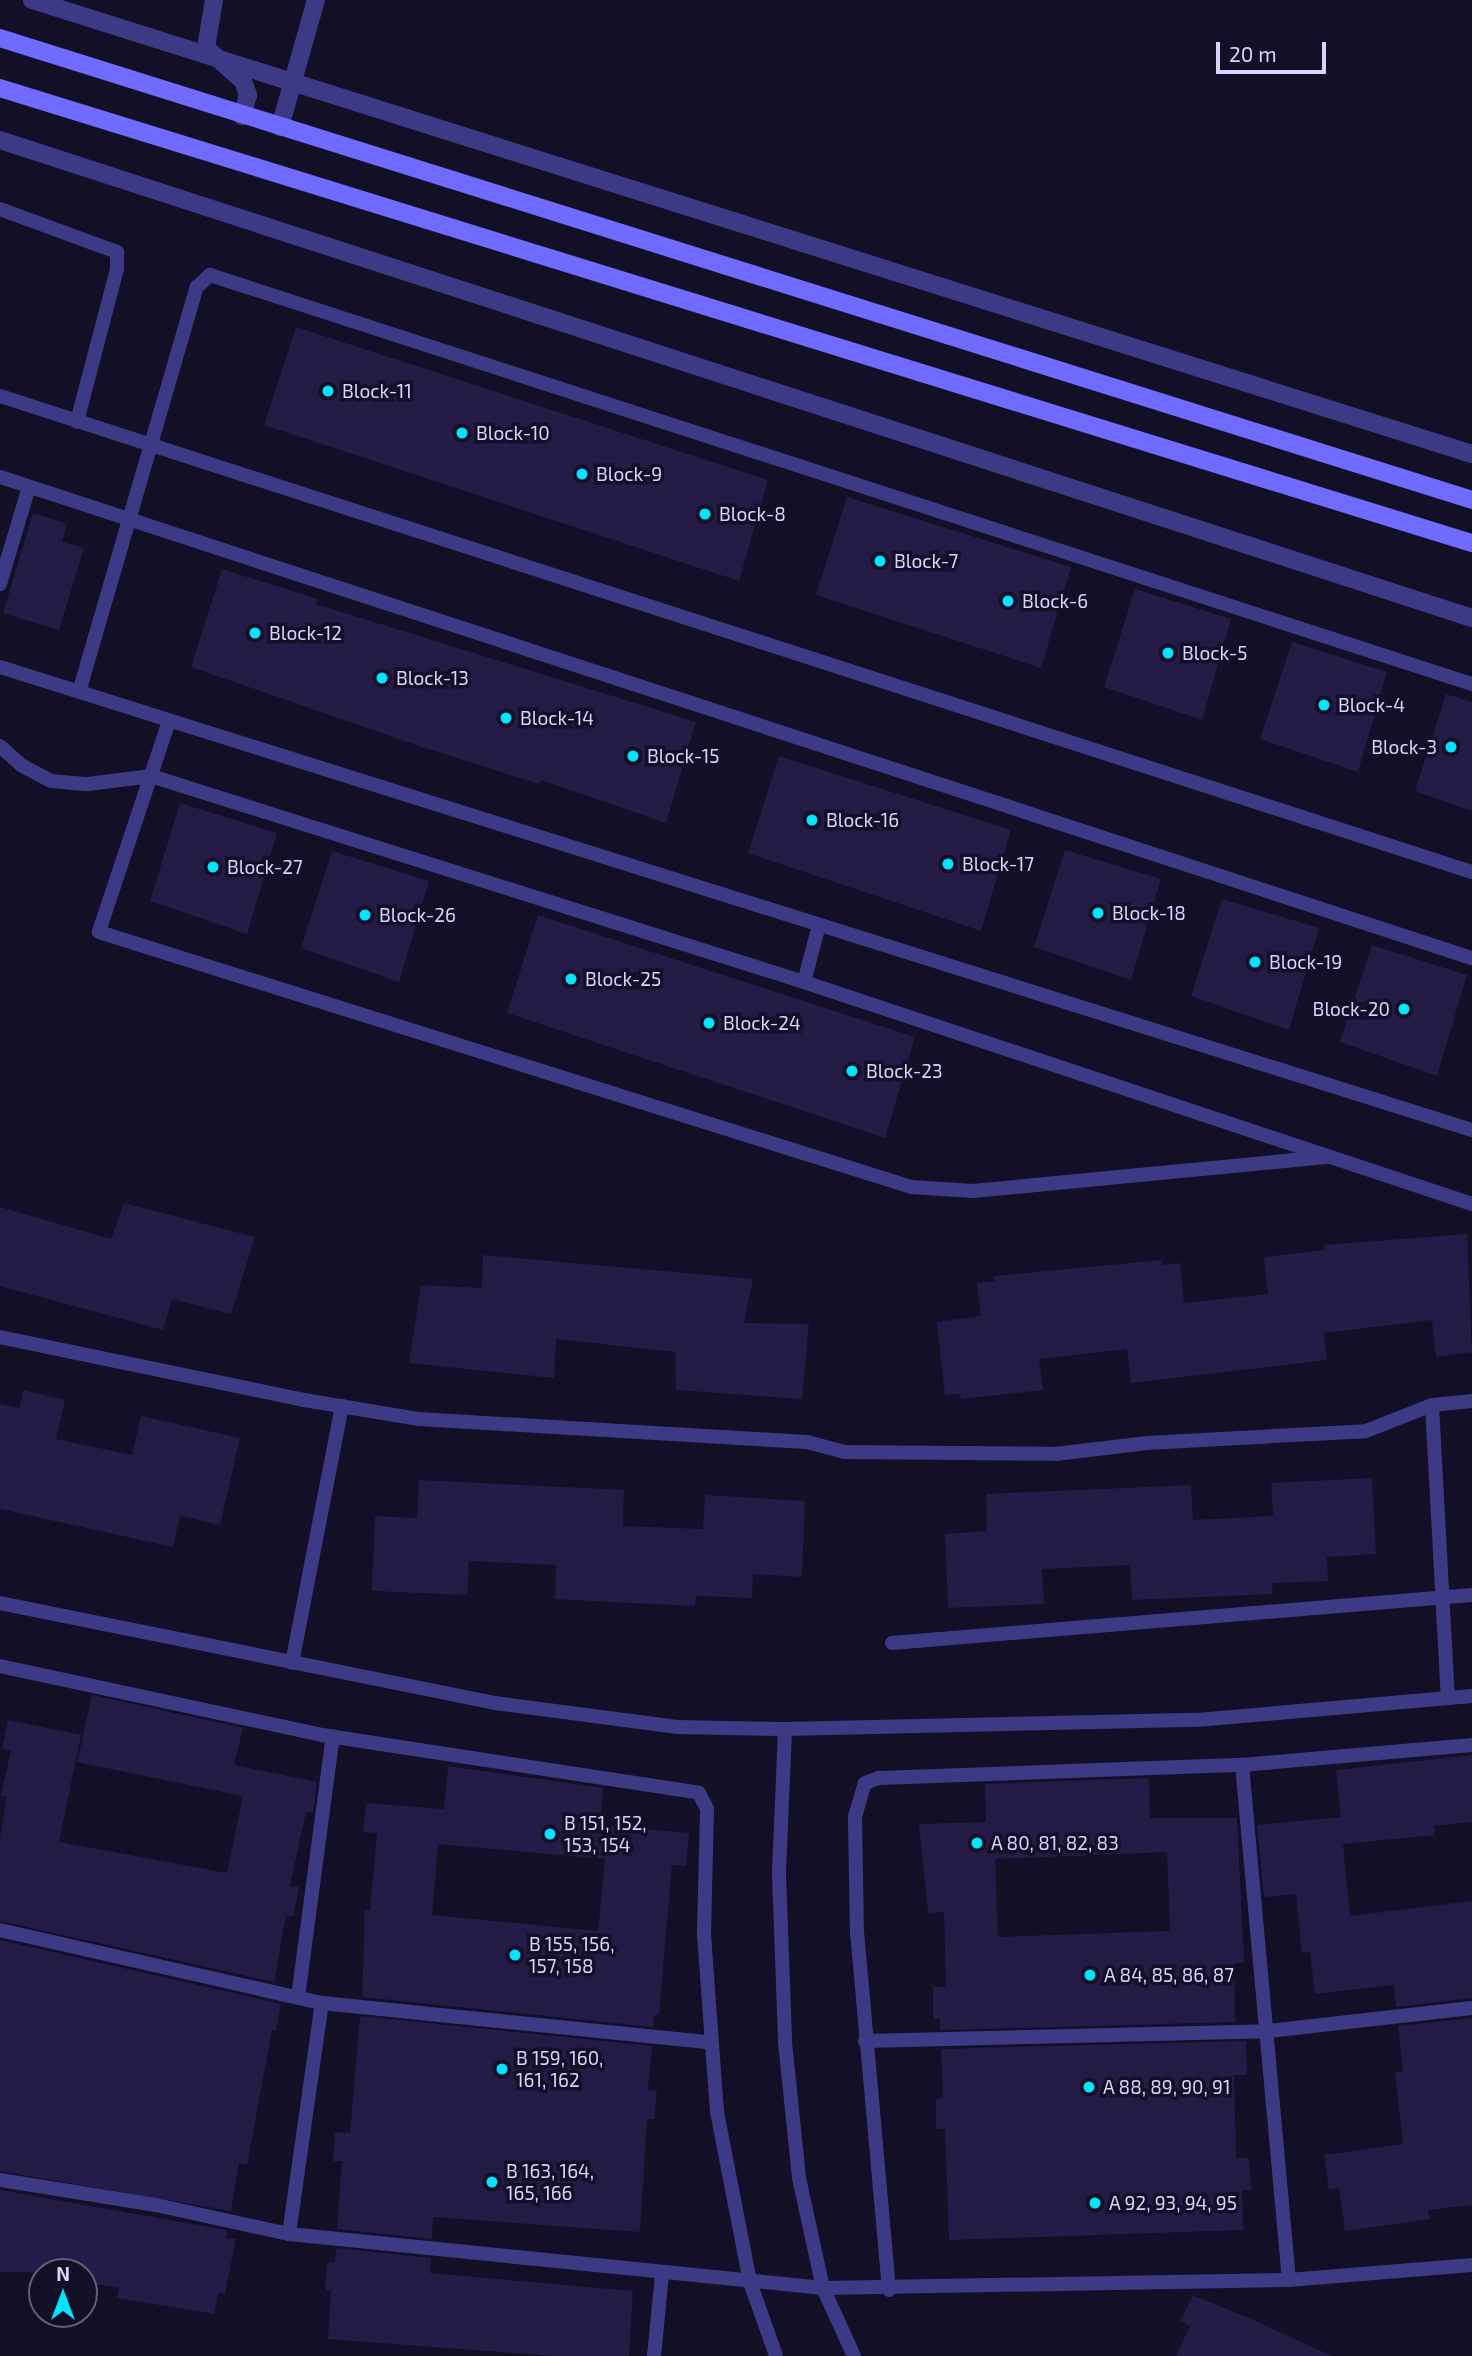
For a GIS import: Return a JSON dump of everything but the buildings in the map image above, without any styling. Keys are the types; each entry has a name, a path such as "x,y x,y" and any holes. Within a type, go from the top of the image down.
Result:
{"main road":[{"path":"0,38 1472,500"},
{"path":"0,88 1472,543"}],"street":[{"path":"32,0 1472,454"},
{"path":"214,0 205,37 211,57 243,81 248,95 242,116"},
{"path":"280,127 316,0"},
{"path":"0,140 1472,618"}],"lane":[{"path":"0,209 117,252 117,269 77,422"},
{"path":"79,692 148,445 197,287 210,275 1472,684"},
{"path":"0,396 1472,872"},
{"path":"0,477 127,521 1472,958"},
{"path":"0,584 29,487"},
{"path":"0,667 1472,1130"},
{"path":"169,721 99,932 911,1187 973,1191 1325,1157"},
{"path":"0,746 51,781 88,784 151,776 804,982 1472,1204"},
{"path":"804,982 819,925"},
{"path":"0,1337 419,1419 807,1441 844,1452 1055,1454 1147,1443 1366,1431 1432,1405 1472,1401"},
{"path":"1432,1405 1448,1698"},
{"path":"292,1663 342,1406"},
{"path":"892,1643 1443,1601 1472,1595"},
{"path":"0,1603 495,1703 677,1727 785,1729 1197,1720 1472,1696"},
{"path":"0,1666 333,1736 699,1793 707,1809 704,1935 709,2042 717,2112 750,2282 776,2356"},
{"path":"785,1729 779,1875 785,2042 799,2178 823,2288 853,2356"},
{"path":"298,1997 333,1736"},
{"path":"889,2290 865,2041 855,1817 865,1783 879,1778 1242,1765 1472,1745"},
{"path":"1242,1765 1269,2031 1289,2280"},
{"path":"0,1930 322,2003 709,2042"},
{"path":"289,2234 322,2003"},
{"path":"865,2041 1269,2031 1472,2008"},
{"path":"0,2180 156,2206 289,2234 662,2274 823,2288 889,2290 1289,2280 1472,2265"},
{"path":"654,2356 662,2274"}],"place":[{"name":"Block-11","path":"328,391"},
{"name":"Block-10","path":"462,433"},
{"name":"Block-9","path":"582,474"},
{"name":"Block-8","path":"705,514"},
{"name":"Block-7","path":"880,561"},
{"name":"Block-6","path":"1008,601"},
{"name":"Block-12","path":"255,633"},
{"name":"Block-5","path":"1168,653"},
{"name":"Block-13","path":"382,678"},
{"name":"Block-4","path":"1324,705"},
{"name":"Block-14","path":"506,718"},
{"name":"Block-3","path":"1451,747"},
{"name":"Block-15","path":"633,756"},
{"name":"Block-16","path":"812,820"},
{"name":"Block-17","path":"948,864"},
{"name":"Block-27","path":"213,867"},
{"name":"Block-18","path":"1098,913"},
{"name":"Block-26","path":"365,915"},
{"name":"Block-19","path":"1255,962"},
{"name":"Block-25","path":"571,979"},
{"name":"Block-20","path":"1404,1009"},
{"name":"Block-24","path":"709,1023"},
{"name":"Block-23","path":"852,1071"},
{"name":"B 151, 152, 153, 154","path":"550,1834"},
{"name":"A 80, 81, 82, 83","path":"977,1843"},
{"name":"B 155, 156, 157, 158","path":"515,1955"},
{"name":"A 84, 85, 86, 87","path":"1090,1975"},
{"name":"B 159, 160, 161, 162","path":"502,2069"},
{"name":"A 88, 89, 90, 91","path":"1089,2087"},
{"name":"B 163, 164, 165, 166","path":"492,2182"},
{"name":"A 92, 93, 94, 95","path":"1095,2203"}]}
